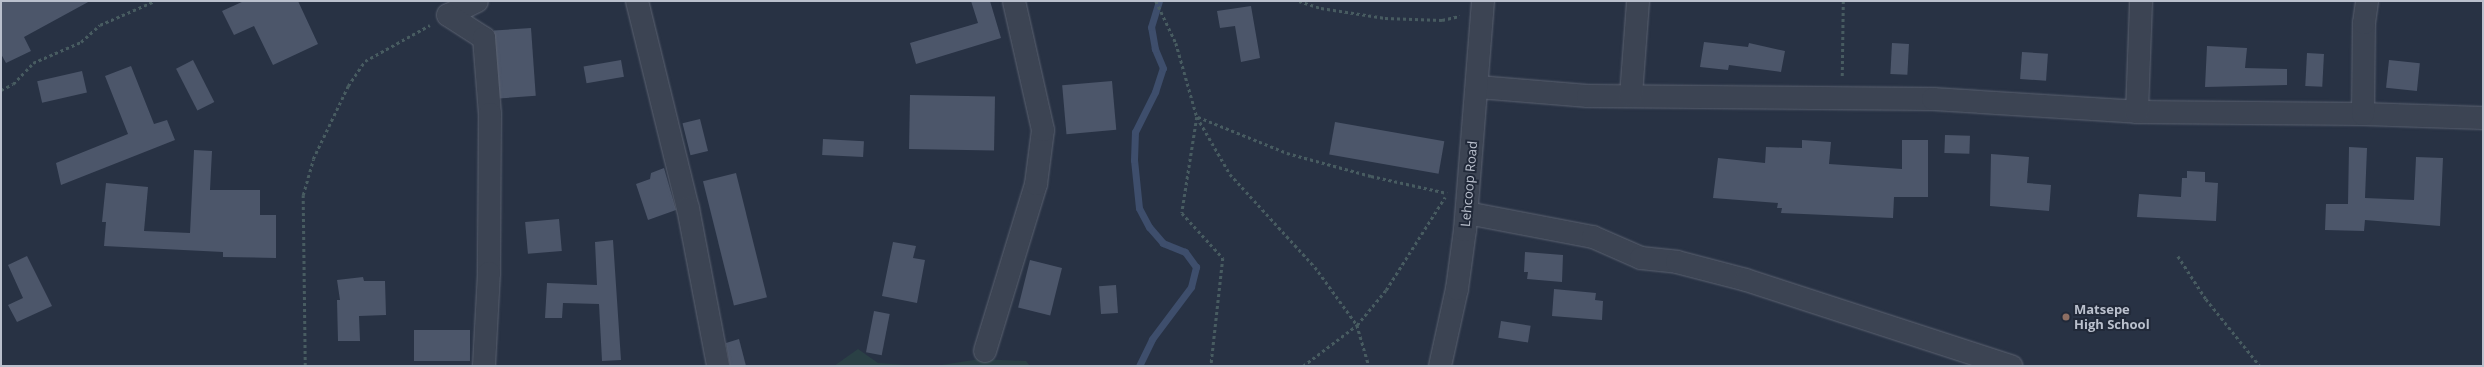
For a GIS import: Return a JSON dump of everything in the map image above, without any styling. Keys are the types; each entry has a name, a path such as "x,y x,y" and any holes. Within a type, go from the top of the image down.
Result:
{"street":[{"path":"448,16 477,1"},
{"path":"637,1 688,208 718,366"},
{"path":"985,351 1036,184 1043,130 1014,1"},
{"path":"1631,96 1638,1"},
{"path":"2137,112 2141,1"},
{"path":"2363,114 2364,23 2367,1"},
{"name":"Lehcoop Road","path":"1440,366 1456,289 1460,200 1478,87 1483,8"},
{"path":"448,16 484,38 490,114 489,272 484,366"},
{"path":"1478,87 1588,96 1933,99 2137,112 2363,114 2483,118"},
{"path":"1460,200 1593,237 1641,258 1677,262 1746,280 2011,366"}],"path":[{"path":"1,90 13,84 33,63 81,42 100,26 155,1"},
{"path":"1156,1 1176,43 1197,117 1230,174 1310,262 1357,325 1369,366"},
{"path":"1299,1 1321,8 1385,18 1442,20 1463,16 1483,8"},
{"path":"1843,1 1841,72 1850,99"},
{"path":"304,366 303,195 313,159 348,86 364,61 448,16"},
{"path":"1197,117 1287,153 1460,200 1357,325 1303,366"},
{"path":"1197,117 1182,213 1222,258 1211,366"},
{"path":"2178,256 2206,299 2260,366"}],"green space":[{"path":"858,349 878,363 920,366 834,366"},
{"path":"980,359 1026,361 1030,366 935,366"}],"building":[{"path":"1,1 90,1 24,37 31,51 6,63 1,54"},
{"path":"244,1 298,1 318,44 273,65 254,26 234,35 222,11"},
{"path":"971,1 990,1 1001,38 916,64 910,43 978,23"},
{"path":"1251,6 1260,58 1241,62 1235,26 1220,28 1217,11"},
{"path":"531,28 536,96 499,98 494,31"},
{"path":"1704,42 1748,47 1749,43 1785,51 1781,72 1729,65 1728,70 1700,67"},
{"path":"1892,43 1909,44 1907,75 1890,74"},
{"path":"2207,46 2247,48 2245,68 2287,69 2287,85 2205,87"},
{"path":"2022,52 2048,54 2046,81 2020,79"},
{"path":"2307,53 2324,54 2322,87 2305,86"},
{"path":"193,60 214,102 197,111 176,69"},
{"path":"621,60 624,77 587,83 584,67"},
{"path":"2389,60 2420,63 2417,91 2386,88"},
{"path":"131,66 154,124 167,120 175,140 61,185 56,163 128,134 105,76"},
{"path":"82,71 87,92 42,103 37,81"},
{"path":"1112,81 1116,130 1066,134 1062,85"},
{"path":"910,95 995,96 994,150 909,149"},
{"path":"700,119 708,151 691,155 683,123"},
{"path":"1335,122 1444,141 1439,174 1329,154"},
{"path":"1945,135 1970,136 1969,154 1944,153"},
{"path":"823,139 864,141 863,157 822,155"},
{"path":"1802,140 1831,142 1829,164 1902,169 1902,140 1928,140 1928,197 1894,197 1893,218 1781,213 1782,208 1777,208 1778,203 1713,198 1718,158 1765,163 1766,147 1802,148"},
{"path":"2349,147 2367,148 2365,198 2414,200 2416,157 2443,158 2440,226 2365,220 2364,231 2325,230 2326,204 2348,204"},
{"path":"194,150 212,151 210,190 260,190 260,215 276,215 276,258 223,257 223,252 104,246 106,222 102,222 106,183 148,187 144,231 190,233"},
{"path":"1991,154 2029,157 2027,183 2051,185 2049,211 1990,206"},
{"path":"664,168 676,210 648,220 636,184 650,179 651,173"},
{"path":"2187,171 2205,172 2205,182 2218,183 2216,221 2137,217 2139,194 2181,197 2182,178 2187,178"},
{"path":"736,173 767,297 734,305 703,181"},
{"path":"559,219 562,251 528,254 525,222"},
{"path":"613,240 621,360 602,361 599,304 563,303 562,318 545,318 547,283 597,285 595,242"},
{"path":"893,242 916,246 913,258 925,260 917,303 882,296"},
{"path":"1525,252 1563,255 1562,282 1527,279 1528,272 1524,272"},
{"path":"27,256 52,306 17,322 8,305 23,298 8,265"},
{"path":"1030,260 1062,268 1050,316 1018,308"},
{"path":"363,277 364,281 385,281 386,315 359,316 360,341 338,341 337,300 340,300 337,280"},
{"path":"1116,285 1118,313 1101,314 1099,286"},
{"path":"1554,289 1596,293 1595,300 1603,301 1602,320 1552,316"},
{"path":"874,311 890,314 882,355 866,352"},
{"path":"1501,321 1531,326 1528,342 1498,338"},
{"path":"414,330 470,330 470,361 414,361"},
{"path":"739,339 746,366 730,366 726,343"}],"waterway":[{"path":"1139,366 1152,339 1191,287 1196,267 1185,252 1163,243 1149,227 1139,208 1134,160 1135,132 1155,92 1163,68 1155,49 1151,27 1159,1"}],"place":[{"name":"Matsepe High School","path":"2066,317"}]}
